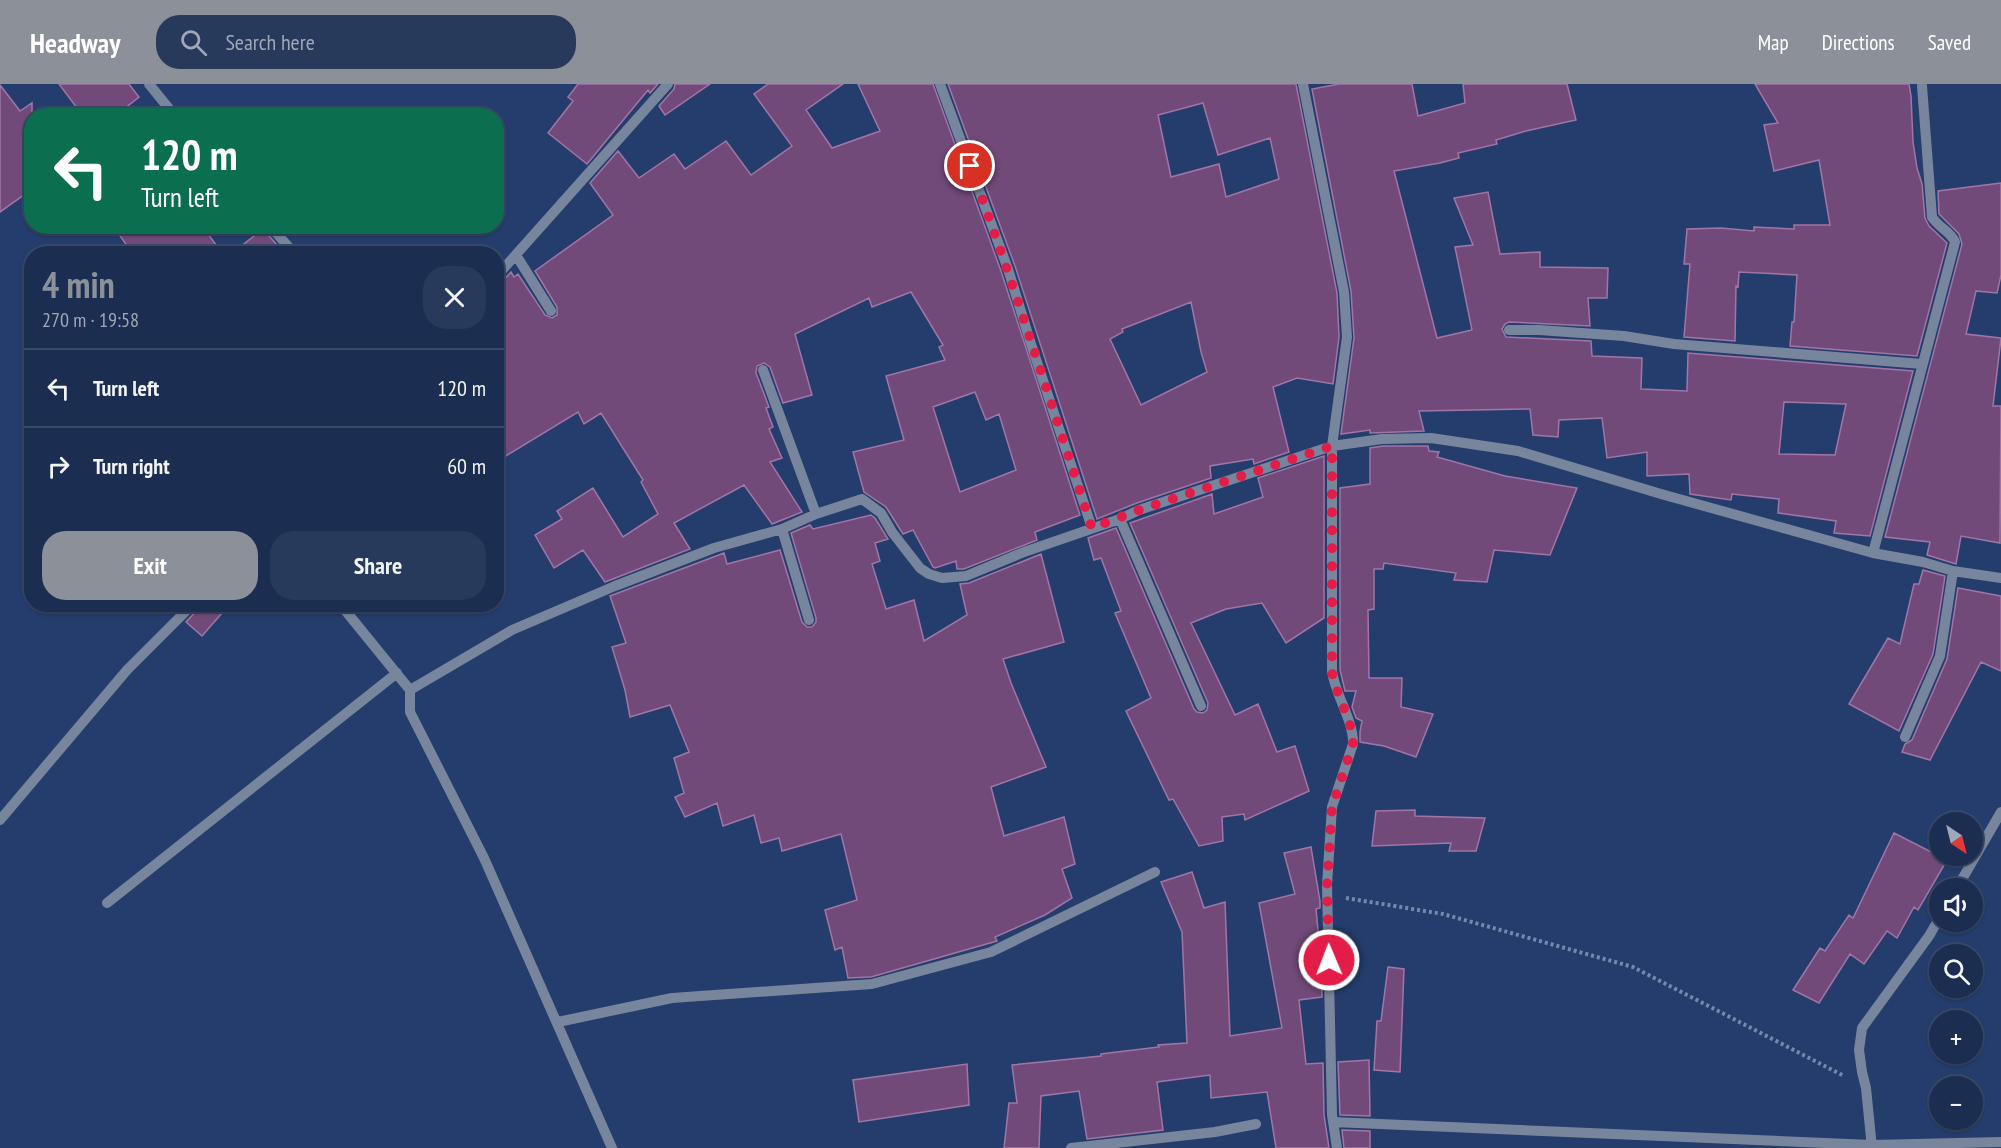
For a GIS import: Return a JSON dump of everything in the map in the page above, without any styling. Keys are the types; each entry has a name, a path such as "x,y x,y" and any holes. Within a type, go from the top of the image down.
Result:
{"street":[{"path":"149,84 168,108"},
{"path":"504,268 668,84"},
{"path":"940,84 1008,269 1030,344 1092,528"},
{"path":"1303,84 1344,292 1347,337 1332,446 1332,671 1334,686 1354,735 1332,807 1328,895 1333,1122 1337,1148"},
{"path":"1873,553 1955,242 1932,217 1922,86"},
{"path":"277,234 288,246"},
{"path":"516,255 551,311"},
{"path":"1509,330 1624,336 1674,344 1922,364"},
{"path":"763,370 816,514"},
{"path":"410,690 512,630 615,586 714,548 782,529 816,514 862,499 881,513 892,532 920,567 929,574 942,578 966,576 1139,510 1332,446 1382,440 1431,438 1518,451 1873,553 1923,562 1953,571 2001,578"},
{"path":"1120,519 1201,706"},
{"path":"782,529 809,620"},
{"path":"1905,737 1940,656 1953,571"},
{"path":"0,819 127,670 184,612"},
{"path":"347,612 410,690 410,712 484,858 612,1148"},
{"path":"107,903 397,673"},
{"path":"1963,878 2001,812"},
{"path":"558,1022 672,998 872,984 991,952 1155,872"},
{"path":"1872,1147 1866,1088 1859,1050 1862,1028 1931,932"},
{"path":"1333,1122 1872,1147 2001,1142"},
{"path":"1071,1148 1215,1132 1256,1124"}],"path":[{"path":"1328,895 1443,914 1633,967 1866,1088"}],"building":[{"path":"59,84 129,84 139,97 125,108 77,108"},
{"path":"578,84 658,84 650,93 648,90 587,164 548,133 573,101 568,97"},
{"path":"675,84 710,84 665,115 659,106 674,89"},
{"path":"768,84 843,84 806,110 832,148 880,131 858,84 933,84 1001,271 1080,515 1035,532 1037,540 964,569 957,569 956,561 935,568 913,530 903,534 886,507 864,492 853,452 904,440 886,376 945,360 939,347 943,345 911,292 872,307 869,298 795,334 812,395 783,403 770,367 764,363 757,366 756,373 769,407 766,408 773,427 769,429 782,458 770,462 802,512 772,524 744,485 674,523 690,549 605,582 583,550 554,568 535,535 562,519 557,511 593,488 623,537 658,514 641,482 643,480 601,413 584,424 578,412 504,457 504,280 511,272 514,277 518,274 545,315 552,318 557,315 557,307 535,271 613,215 590,183 618,151 639,178 674,154 685,169 726,141 751,175 792,146 754,94","holes":["975,392 986,420 999,414 1016,470 960,492 933,407"]},
{"path":"948,84 1296,84 1337,293 1339,337 1333,384 1297,378 1273,387 1289,452 1254,464 1253,459 1210,466 1211,478 1097,519 1015,266","holes":["1203,103 1218,155 1270,138 1279,179 1226,197 1219,164 1171,177 1158,115","1191,302 1207,372 1141,405 1110,339 1123,332 1122,329"]},
{"path":"1339,84 1412,84 1418,116 1465,103 1463,84 1567,84 1576,120 1496,140 1497,144 1458,153 1459,158 1394,171 1437,338 1472,330 1455,247 1473,245 1454,198 1488,192 1500,254 1540,252 1540,267 1608,268 1607,298 1588,298 1590,326 1509,322 1502,329 1506,337 1591,341 1592,356 1642,358 1641,389 1687,391 1688,353 1913,371 1870,536 1834,533 1836,521 1778,513 1779,499 1732,494 1731,500 1690,494 1689,474 1647,476 1647,452 1607,458 1602,418 1559,420 1558,437 1533,435 1530,409 1419,411 1424,431 1370,433 1370,430 1341,434 1354,338 1351,291 1312,89","holes":["1784,402 1846,404 1835,455 1779,454"]},
{"path":"1755,84 1909,84 1913,142 1922,184 1925,218 1929,226 1947,243 1917,356 1790,346 1797,275 1739,272 1738,287 1736,286 1735,341 1684,337 1690,264 1684,264 1687,229 1721,228 1754,231 1754,227 1794,229 1794,225 1830,225 1819,160 1774,171 1764,125 1778,123"},
{"path":"0,85 20,111 24,108 24,195 0,212"},
{"path":"2001,183 2001,275 1997,293 1976,291 1966,334 2001,338 1993,406 2001,406 2000,543 1961,536 1956,564 1927,555 1930,542 1885,537 1962,244 1959,234 1939,214 1938,191"},
{"path":"119,234 208,234 217,246 127,246"},
{"path":"257,234 267,234 278,246 241,246"},
{"path":"1428,446 1429,451 1439,452 1437,457 1505,476 1577,488 1550,555 1494,550 1487,582 1454,580 1456,573 1384,563 1383,569 1374,569 1374,609 1368,610 1369,678 1402,678 1401,707 1433,714 1416,757 1384,746 1360,742 1362,721 1356,718 1352,707 1356,691 1345,691 1340,670 1340,488 1370,484 1370,448"},
{"path":"1324,456 1324,618 1286,643 1262,603 1226,609 1191,623 1235,715 1258,704 1277,752 1295,746 1309,791 1245,820 1244,814 1222,817 1223,841 1199,846 1173,799 1169,800 1126,711 1151,698 1115,613 1121,611 1101,558 1094,560 1088,538 1116,528 1194,709 1203,713 1207,710 1208,703 1130,523 1212,494 1214,514 1263,497 1258,478"},
{"path":"871,515 888,539 875,543 880,561 872,564 886,609 914,600 924,641 967,615 960,584 969,583 1041,554 1064,642 1003,659 1046,767 991,787 1004,836 1064,817 1075,864 1062,869 1072,898 1045,915 995,937 997,941 871,977 848,978 842,947 835,950 825,910 857,900 841,834 782,851 779,838 761,843 754,815 723,826 717,803 685,817 675,797 684,793 674,758 689,752 670,705 630,717 625,690 612,647 626,643 610,596 724,553 727,564 780,550 802,622 807,627 812,627 816,618 791,533 810,525 813,529"},
{"path":"1923,570 1945,576 1933,654 1899,731 1849,704 1888,638 1900,644 1914,584 1919,584"},
{"path":"1958,588 2001,596 2001,671 1981,662 1930,760 1902,752 1905,744 1912,740 1947,659"},
{"path":"195,612 223,612 202,636 186,622"},
{"path":"1415,810 1415,816 1485,818 1476,851 1449,851 1451,843 1372,846 1376,811"},
{"path":"1894,833 1929,851 1929,866 1944,866 1937,878 1929,878 1929,891 1918,910 1914,907 1897,938 1887,931 1864,964 1850,954 1819,1003 1793,990 1820,948 1825,951 1849,915 1853,918"},
{"path":"1311,847 1320,901 1320,908 1316,909 1322,997 1299,1000 1306,1064 1323,1063 1324,1115 1329,1148 1276,1148 1267,1092 1211,1098 1210,1075 1157,1082 1163,1130 1087,1139 1079,1091 1041,1096 1039,1148 1004,1148 1009,1103 1017,1103 1012,1065 1101,1056 1101,1054 1159,1047 1158,1045 1187,1043 1182,932 1161,882 1192,872 1204,908 1225,902 1230,1036 1282,1028 1259,903 1295,894 1284,853"},
{"path":"1388,967 1404,969 1400,1072 1374,1070 1377,1021 1381,1021"},
{"path":"1369,1060 1370,1116 1340,1115 1338,1062"},
{"path":"967,1064 969,1105 859,1122 853,1080"},
{"path":"1342,1130 1370,1131 1370,1148 1344,1148"}],"route":[{"path":"970,166 1008,269 1030,344 1092,528 1139,510 1332,446 1330,581 1332,671 1334,686 1354,735 1332,807 1327,885 1329,960"}]}
